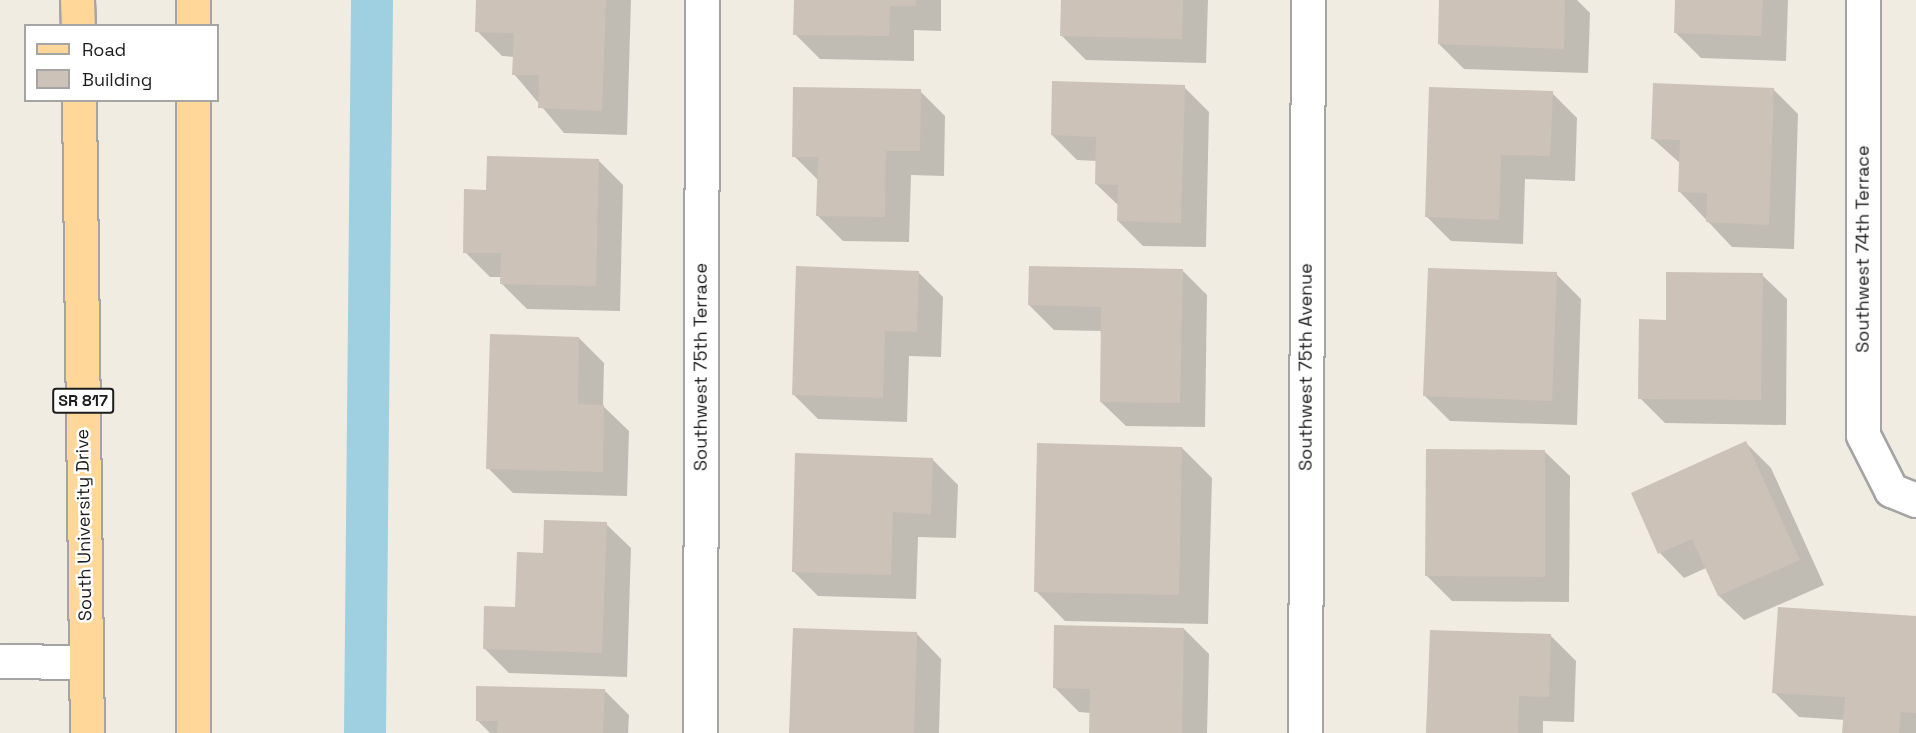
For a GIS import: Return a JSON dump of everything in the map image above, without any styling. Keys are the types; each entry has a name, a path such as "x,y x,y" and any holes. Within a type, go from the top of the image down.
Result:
{"main road":[{"path":"77,0 78,24"},
{"path":"193,0 193,24"},
{"name":"South University Drive","path":"79,102 87,733"},
{"path":"193,102 193,733"}],"street":[{"name":"Southwest 75th Terrace","path":"700,733 702,0"},
{"name":"Southwest 75th Avenue","path":"1305,733 1308,0"},
{"name":"Southwest 74th Terrace","path":"1863,0 1863,435 1904,495"},
{"path":"0,661 86,662"}],"building":[{"path":"476,0 606,0 602,111 538,108 539,75 512,75 514,33 475,32"},
{"path":"794,0 916,0 916,6 890,6 889,36 793,35"},
{"path":"1061,0 1183,0 1182,39 1060,36"},
{"path":"1439,0 1565,0 1564,49 1438,44"},
{"path":"1675,0 1763,0 1761,36 1674,33"},
{"path":"1052,81 1185,85 1181,223 1117,221 1118,185 1095,184 1096,137 1051,135"},
{"path":"1653,83 1774,88 1769,225 1706,222 1707,193 1678,192 1680,140 1651,139"},
{"path":"793,87 921,89 920,151 886,151 885,217 816,216 818,157 792,157"},
{"path":"1429,87 1553,91 1550,156 1501,155 1499,220 1425,217"},
{"path":"487,156 599,159 596,286 500,284 501,253 463,253 464,189 486,190"},
{"path":"796,266 919,271 917,332 885,331 883,398 792,395"},
{"path":"1029,266 1183,269 1180,403 1100,402 1101,307 1028,305"},
{"path":"1428,268 1557,272 1552,401 1423,396"},
{"path":"1666,272 1763,273 1761,400 1638,399 1639,319 1666,320"},
{"path":"490,334 579,337 578,404 604,405 603,472 486,469"},
{"path":"1746,441 1800,560 1718,596 1692,539 1658,554 1631,493"},
{"path":"1037,443 1182,447 1179,595 1034,592"},
{"path":"1426,449 1545,450 1545,577 1425,576"},
{"path":"795,453 933,458 931,514 893,512 891,575 792,572"},
{"path":"544,520 607,522 602,653 483,649 484,606 515,607 517,552 543,553"},
{"path":"1778,607 1916,616 1916,713 1901,712 1899,733 1842,733 1845,697 1772,693"},
{"path":"1054,625 1184,628 1182,733 1089,733 1090,689 1053,688"},
{"path":"793,628 917,632 914,733 789,733"},
{"path":"1430,630 1551,634 1549,697 1519,696 1518,733 1426,733"},
{"path":"476,686 605,689 603,733 497,733 498,721 476,721"}],"waterway":[{"path":"365,733 372,0"}]}
